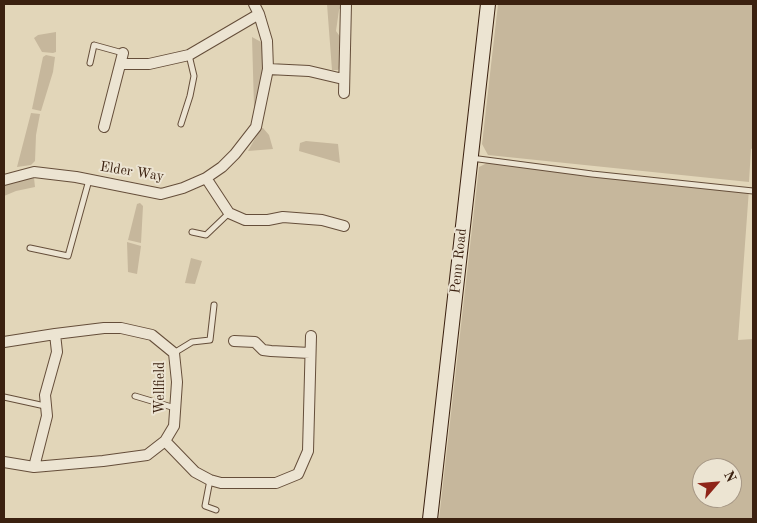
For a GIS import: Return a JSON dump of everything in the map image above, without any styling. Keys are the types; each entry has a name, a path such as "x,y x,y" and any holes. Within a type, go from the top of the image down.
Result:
{"main road":[{"name":"Penn Road","path":"430,519 488,4"}],"street":[{"name":"Elder Way","path":"4,180 34,172 89,180 161,194 183,188 206,178 222,167 256,127 268,69 267,41 254,4"},
{"path":"344,93 346,4"},
{"path":"121,64 150,64 190,55 259,14"},
{"path":"104,127 124,53"},
{"path":"268,69 309,70 343,79"},
{"path":"206,178 229,213 245,220 268,220 283,217 322,220 344,226"},
{"name":"Wellfield","path":"4,342 104,328 121,328 152,335 174,353 177,382 174,426 165,441"},
{"path":"34,467 48,416 45,395 57,352 55,334"},
{"path":"4,462 34,467 103,461 147,455 165,441 195,472 210,480 276,483 298,474 308,451 311,336"},
{"path":"234,341 255,342 263,350 310,353"}],"lane":[{"path":"90,63 94,45 124,53"},
{"path":"180,124 190,96 194,76 190,55"},
{"path":"470,158 544,169 753,191"},
{"path":"30,248 68,256 89,180"},
{"path":"192,232 206,236 229,213"},
{"path":"174,353 192,342 210,340 214,305"},
{"path":"135,396 175,408"},
{"path":"4,397 46,406"},
{"path":"210,480 205,506 216,510"}],"shaded area":[{"path":"327,4 342,4 339,10 336,31 341,38 341,65 338,70 332,70"},
{"path":"498,4 753,4 753,148 751,149 749,182 488,155 482,144"},
{"path":"56,32 56,52 42,52 34,38 38,35"},
{"path":"252,37 263,43 264,70 258,103 254,107"},
{"path":"46,55 55,57 53,72 41,111 32,109 43,57"},
{"path":"31,113 40,114 36,135 35,161 31,165 17,167"},
{"path":"261,128 269,135 273,149 248,151"},
{"path":"306,141 338,144 340,163 299,151 300,143"},
{"path":"489,162 749,189 738,340 753,339 753,519 439,519 479,167"},
{"path":"25,177 34,178 35,187 4,196 4,185"},
{"path":"140,203 143,206 141,243 128,240 137,204"},
{"path":"127,242 141,246 137,274 128,272"},
{"path":"191,258 202,261 195,284 185,283"}]}
